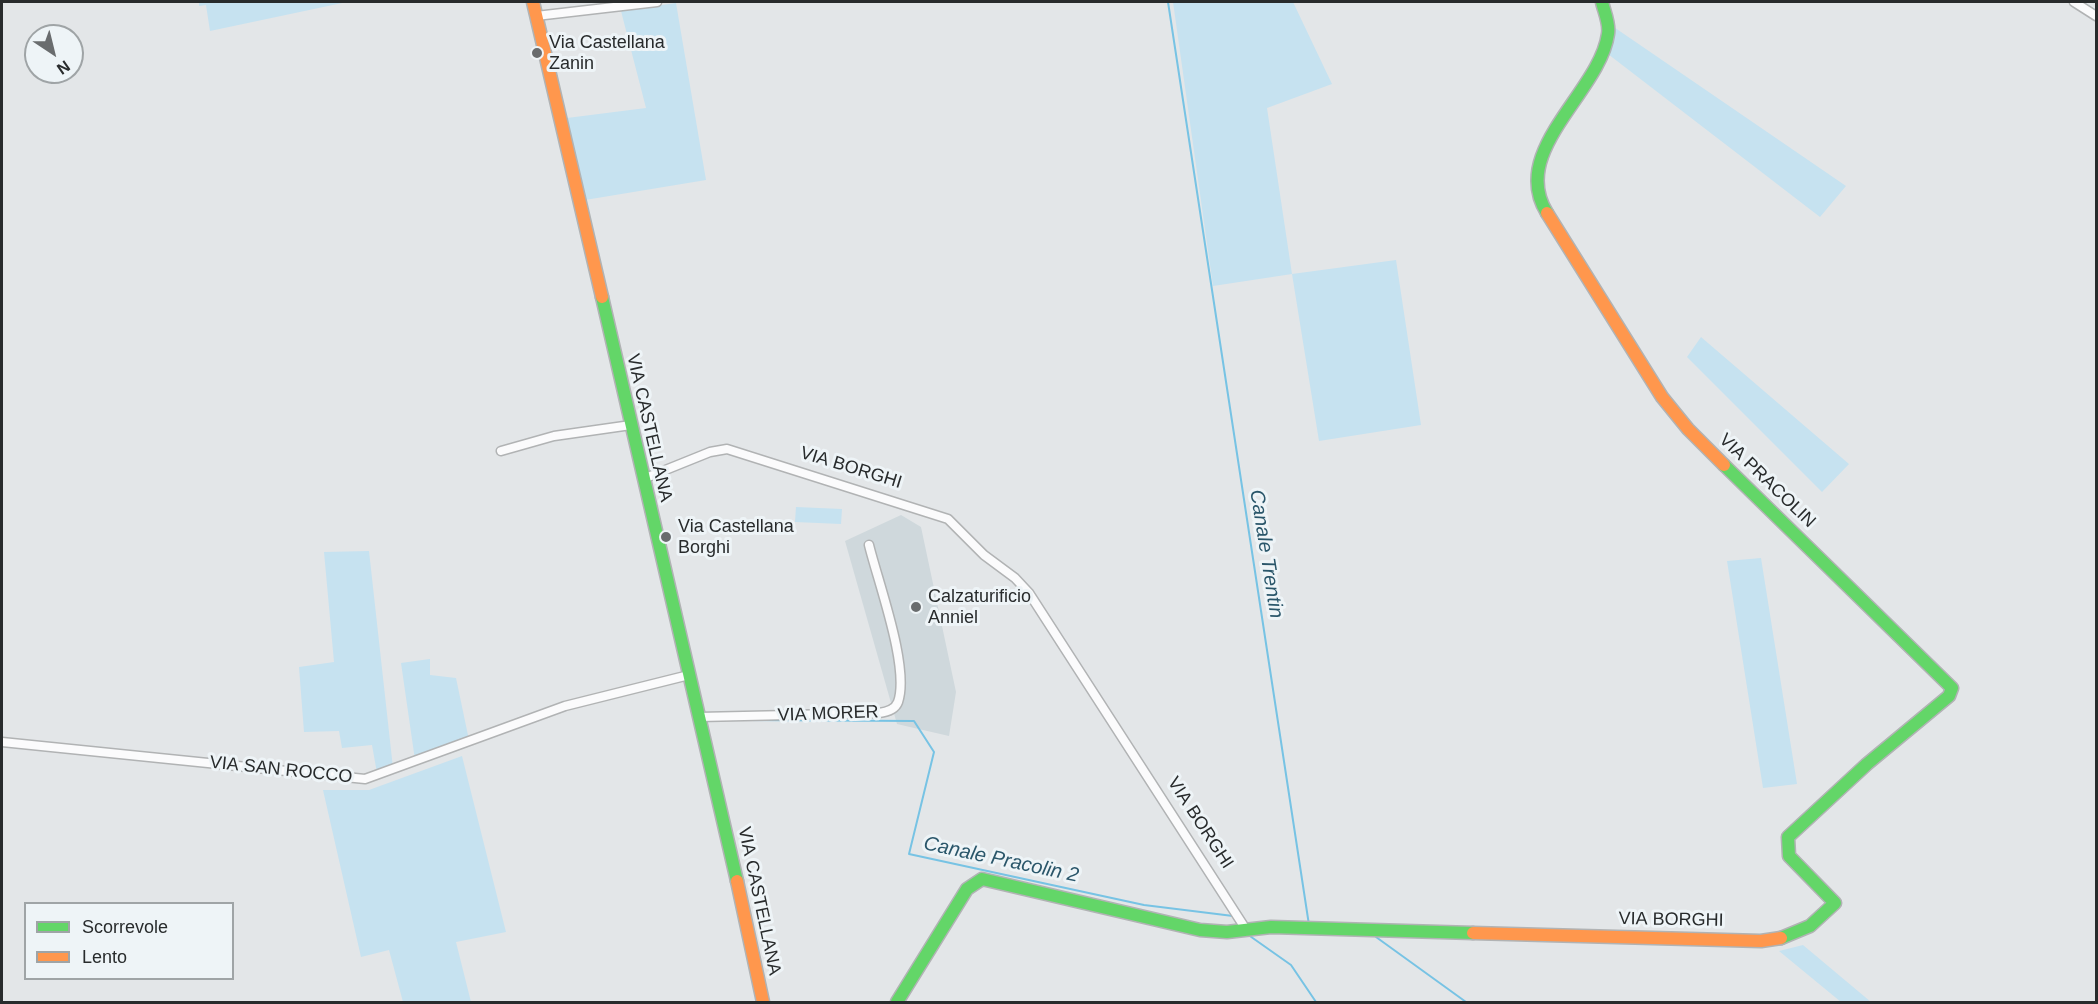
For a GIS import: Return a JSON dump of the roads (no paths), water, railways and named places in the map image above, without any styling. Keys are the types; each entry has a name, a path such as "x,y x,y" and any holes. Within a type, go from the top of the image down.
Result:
{"street":[{"name":"VIA CASTELLANA","path":"533,2 763,1002"},
{"path":"536,16 657,2"},
{"name":"VIA PRACOLIN","path":"1602,2 1609,32 1600,60 1555,129 1539,165 1538,199 1662,398 1688,429 1952,688 1949,696 1867,764 1788,837 1786,847 1789,856 1835,903"},
{"path":"2074,2 2097,16"},
{"path":"501,450 554,436 631,425"},
{"name":"VIA BORGHI","path":"643,479 710,452 727,449 948,519 984,555 1015,578 1029,593 1247,931 1271,927 1761,941 1793,937 1816,924 1835,903"},
{"name":"VIA MORER","path":"699,717 879,713 889,712 898,704 902,671 869,545"},
{"name":"VIA SAN ROCCO","path":"2,742 365,778 565,706 689,675"},
{"path":"897,1002 967,889 982,879 1200,930 1247,931"}],"waterway":[{"name":"Canale Trentin","path":"1168,2 1309,925"},
{"path":"2082,2 2096,11"},
{"name":"Canale Pracolin 2","path":"749,720 914,721 934,752 909,854 1144,905 1233,916"},
{"name":"Canale Pracolin 2","path":"1247,934 1291,965 1316,1002"},
{"name":"Canale Trentin","path":"1376,934 1376,937 1466,1002"}],"place":[{"name":"Via Castellana Zanin","path":"537,53"},
{"name":"Via Castellana Borghi","path":"666,537"},
{"name":"Calzaturificio Anniel","path":"916,607"}]}
